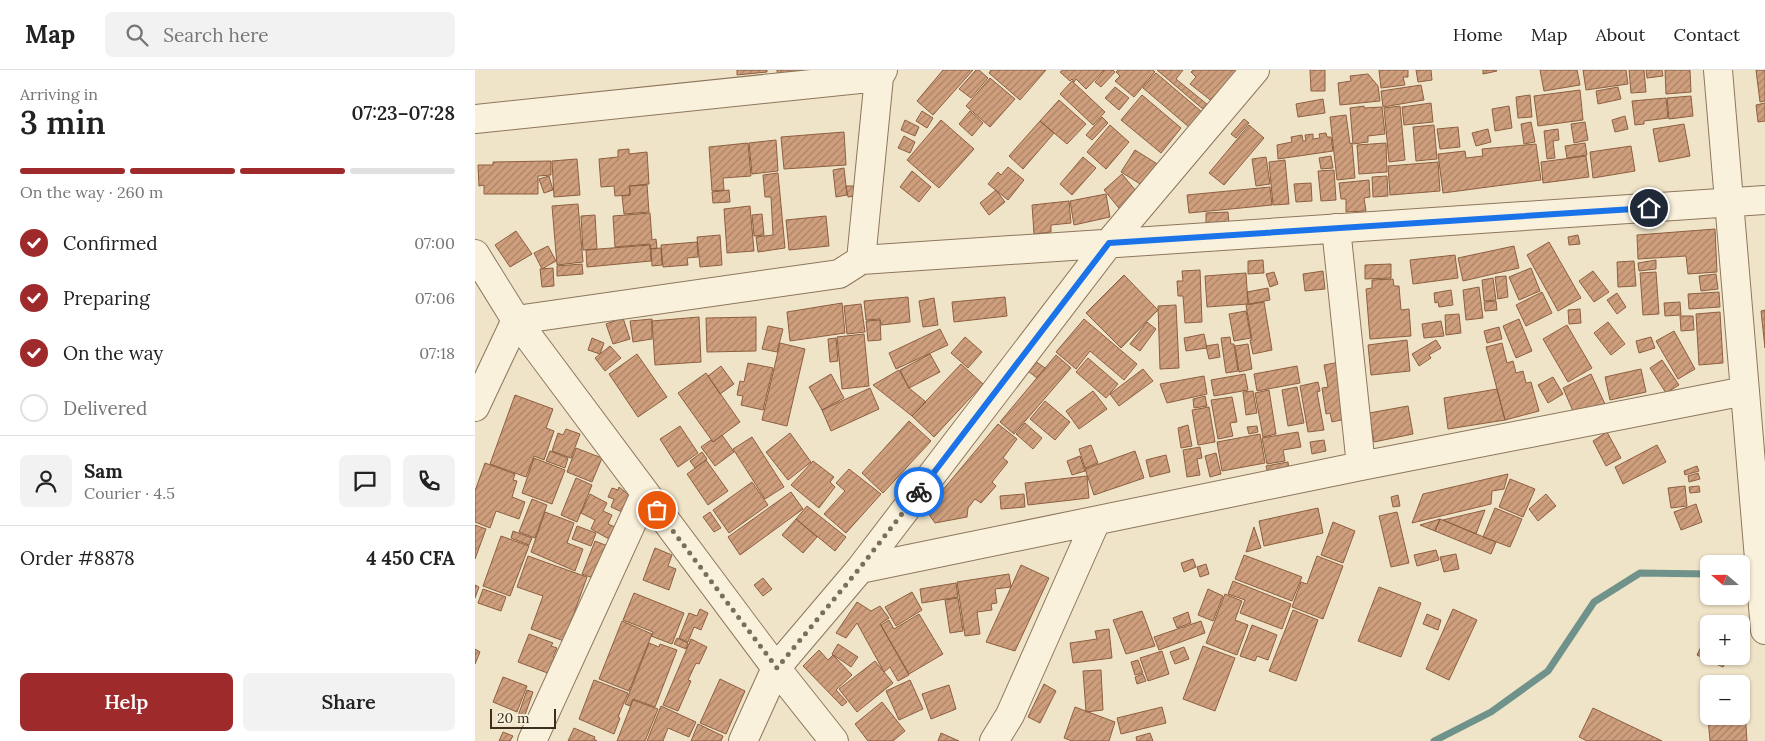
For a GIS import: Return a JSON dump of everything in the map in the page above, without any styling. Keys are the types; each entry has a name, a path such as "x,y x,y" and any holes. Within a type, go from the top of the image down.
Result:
{"street":[{"path":"743,741 777,668 859,569 1109,243 1255,70"},
{"path":"1718,70 1765,630"},
{"path":"475,119 869,74 861,260"},
{"path":"516,320 839,274 861,260 1765,200"},
{"path":"1336,228 1361,466"},
{"path":"475,254 488,298 516,320 645,494 834,741"},
{"path":"475,407 516,320"},
{"path":"859,569 1361,466 1745,390"},
{"path":"532,741 645,494"},
{"path":"994,741 1010,715 1096,521"}],"building":[{"path":"737,70 767,70 767,72 737,75"},
{"path":"777,70 805,70 805,75 778,78"},
{"path":"943,70 973,70 933,115 917,101"},
{"path":"976,70 979,70 988,78 971,98 959,89"},
{"path":"991,70 1046,70 1020,100 989,73"},
{"path":"1063,70 1104,70 1086,89 1076,79 1074,82 1072,79 1070,81 1060,72"},
{"path":"1105,70 1113,70 1115,72 1101,87 1095,82"},
{"path":"1118,70 1153,70 1155,72 1134,97 1115,81 1120,76 1116,72"},
{"path":"1157,70 1183,70 1176,79 1208,105 1204,110"},
{"path":"1193,70 1239,70 1213,102 1190,84 1196,77 1191,72"},
{"path":"1310,70 1325,70 1325,91 1311,91"},
{"path":"1379,70 1408,70 1408,77 1403,77 1405,85 1381,88"},
{"path":"1416,70 1431,70 1432,80 1418,82"},
{"path":"1483,70 1496,70 1497,71 1483,74"},
{"path":"1540,70 1577,70 1580,85 1544,91"},
{"path":"1583,70 1626,70 1628,84 1586,90"},
{"path":"1629,70 1644,70 1646,92 1631,93"},
{"path":"1646,70 1662,70 1663,76 1647,78"},
{"path":"1665,70 1690,70 1691,92 1666,94"},
{"path":"1756,70 1765,70 1765,101 1760,102"},
{"path":"1156,73 1202,112 1189,127 1143,88"},
{"path":"1368,74 1378,86 1380,101 1340,105 1338,83 1351,81 1350,76"},
{"path":"990,78 1015,99 990,127 966,106"},
{"path":"1072,81 1105,112 1093,125 1060,94"},
{"path":"1421,85 1424,100 1383,107 1381,91"},
{"path":"1115,87 1129,98 1119,110 1105,98"},
{"path":"1618,87 1621,99 1598,104 1596,91"},
{"path":"1580,90 1583,120 1538,126 1534,96"},
{"path":"1142,95 1181,128 1161,153 1121,120"},
{"path":"1530,95 1532,117 1518,118 1516,97"},
{"path":"1691,96 1693,116 1669,119 1667,98"},
{"path":"1666,98 1668,118 1644,121 1644,124 1635,125 1632,101"},
{"path":"1323,99 1325,113 1298,117 1296,104"},
{"path":"1059,100 1086,124 1067,144 1040,121"},
{"path":"1431,103 1433,122 1404,125 1402,107"},
{"path":"1765,103 1765,121 1758,122 1756,105"},
{"path":"1364,106 1364,108 1382,107 1385,134 1368,136 1368,142 1353,144 1350,108"},
{"path":"1400,106 1405,160 1389,162 1384,108"},
{"path":"1509,106 1512,128 1495,131 1492,109"},
{"path":"922,111 933,118 927,128 916,121"},
{"path":"970,111 983,123 972,136 959,124"},
{"path":"1346,115 1350,144 1352,143 1355,178 1337,180 1330,117"},
{"path":"1625,116 1628,129 1615,132 1612,120"},
{"path":"1102,117 1108,123 1092,140 1086,135"},
{"path":"1244,119 1249,123 1236,138 1231,134"},
{"path":"905,120 919,127 915,136 901,130"},
{"path":"941,120 974,149 939,188 907,160"},
{"path":"1040,121 1054,133 1023,169 1009,156"},
{"path":"1531,122 1535,142 1524,144 1521,124"},
{"path":"1585,122 1588,140 1574,143 1571,124"},
{"path":"1684,124 1690,156 1659,162 1653,129"},
{"path":"1110,125 1129,142 1106,169 1087,152"},
{"path":"1249,125 1264,138 1224,185 1209,173"},
{"path":"1434,125 1437,159 1416,161 1413,127"},
{"path":"1458,127 1460,147 1440,149 1437,129"},
{"path":"1488,129 1491,142 1476,146 1472,133"},
{"path":"1558,129 1559,140 1553,141 1555,158 1547,159 1544,131"},
{"path":"844,132 846,165 784,169 781,137"},
{"path":"1326,133 1327,137 1331,137 1333,151 1278,159 1277,145 1292,142 1291,137 1302,135 1303,141 1306,141 1305,135 1313,134 1313,139 1320,138 1319,134"},
{"path":"904,136 915,142 910,153 898,148"},
{"path":"776,140 778,171 752,174 749,143"},
{"path":"748,143 751,176 723,178 724,190 712,191 709,147"},
{"path":"1386,143 1387,172 1359,174 1357,145"},
{"path":"1585,143 1587,155 1567,158 1565,146"},
{"path":"1536,144 1541,180 1443,193 1438,154 1465,151 1466,158 1483,156 1482,149"},
{"path":"1631,146 1635,171 1593,178 1590,152"},
{"path":"629,149 629,154 647,152 649,184 629,186 630,195 615,196 614,186 601,187 599,159 618,157 618,150"},
{"path":"1135,150 1159,165 1145,187 1121,172"},
{"path":"1331,156 1333,168 1321,169 1319,158"},
{"path":"1586,156 1589,177 1543,183 1541,162"},
{"path":"1083,157 1096,168 1072,195 1060,184"},
{"path":"1266,157 1270,184 1256,186 1252,159"},
{"path":"577,159 580,195 554,197 552,161"},
{"path":"1285,160 1289,204 1273,205 1269,162"},
{"path":"551,161 551,175 538,176 538,194 484,194 484,185 479,186 478,165 493,165 493,162"},
{"path":"1438,162 1440,191 1390,195 1388,166"},
{"path":"1008,167 1024,180 1008,200 988,184 998,172 1001,175"},
{"path":"844,168 847,195 836,197 833,170"},
{"path":"1334,170 1336,200 1321,201 1318,171"},
{"path":"912,171 931,187 919,202 900,187"},
{"path":"778,173 785,248 758,252 756,237 773,235 771,197 765,197 763,175"},
{"path":"1122,174 1141,197 1123,213 1104,190"},
{"path":"549,176 553,190 544,193 539,179"},
{"path":"1387,176 1388,196 1373,197 1372,177"},
{"path":"1369,180 1370,197 1364,198 1366,211 1346,212 1346,199 1341,199 1339,183"},
{"path":"1311,183 1312,201 1296,202 1294,184"},
{"path":"647,185 649,212 624,214 622,196 630,195 630,186"},
{"path":"846,186 854,186 855,196 848,197"},
{"path":"1270,187 1272,205 1189,213 1187,195"},
{"path":"729,190 730,202 713,203 712,192"},
{"path":"996,190 1005,202 989,215 980,203"},
{"path":"1106,194 1110,217 1074,225 1070,201"},
{"path":"1069,201 1071,223 1051,225 1051,232 1034,234 1032,205"},
{"path":"578,204 583,262 557,265 552,206"},
{"path":"750,206 754,251 727,253 724,209"},
{"path":"1228,212 1229,224 1206,226 1206,213"},
{"path":"650,213 652,240 656,239 657,248 650,249 650,244 615,247 613,216"},
{"path":"762,214 764,235 754,236 752,215"},
{"path":"595,215 597,249 583,250 581,216"},
{"path":"826,216 829,246 789,250 786,220"},
{"path":"1715,229 1717,272 1688,274 1686,256 1638,259 1637,235"},
{"path":"516,231 532,254 510,267 495,245"},
{"path":"720,235 722,265 700,267 697,237"},
{"path":"1578,235 1580,244 1569,245 1568,237"},
{"path":"697,242 698,257 687,258 688,265 663,267 661,245"},
{"path":"1549,242 1581,298 1558,311 1527,255"},
{"path":"650,245 651,261 587,267 586,250"},
{"path":"548,246 556,261 542,269 534,253"},
{"path":"1514,246 1519,268 1463,281 1458,258"},
{"path":"661,248 662,265 652,266 651,249"},
{"path":"1455,255 1458,278 1413,284 1410,260"},
{"path":"1263,260 1264,273 1248,274 1248,261"},
{"path":"1656,260 1656,269 1639,271 1638,263"},
{"path":"1634,261 1636,286 1618,287 1617,262"},
{"path":"582,264 583,274 557,276 557,266"},
{"path":"1391,264 1391,278 1365,279 1365,265"},
{"path":"553,268 554,286 542,287 540,269"},
{"path":"1531,268 1540,291 1519,300 1509,277"},
{"path":"1200,270 1202,322 1185,323 1183,296 1178,296 1177,281 1183,281 1182,271"},
{"path":"1323,271 1325,289 1305,291 1303,274"},
{"path":"1593,271 1609,292 1594,302 1579,281"},
{"path":"1274,272 1278,284 1270,287 1266,274"},
{"path":"1656,272 1659,314 1643,315 1640,273"},
{"path":"1246,273 1248,304 1207,307 1205,276"},
{"path":"1716,274 1718,289 1701,291 1699,276"},
{"path":"1124,275 1158,310 1121,348 1086,313"},
{"path":"1506,276 1508,297 1498,299 1495,277"},
{"path":"1493,278 1496,300 1484,301 1482,280"},
{"path":"1393,279 1394,286 1399,286 1401,310 1409,309 1411,336 1370,339 1366,289 1372,288 1372,280"},
{"path":"1479,287 1483,318 1466,320 1463,290"},
{"path":"1268,288 1270,300 1249,304 1247,292"},
{"path":"1451,290 1453,305 1439,307 1438,302 1435,303 1434,293"},
{"path":"1542,292 1552,313 1526,326 1516,305"},
{"path":"1719,292 1720,307 1689,309 1688,294"},
{"path":"1617,293 1626,307 1617,314 1607,300"},
{"path":"908,297 910,322 881,325 880,319 866,320 864,301"},
{"path":"1005,297 1007,316 954,322 952,302"},
{"path":"934,298 938,325 923,327 919,301"},
{"path":"1496,301 1497,310 1485,311 1484,302"},
{"path":"1264,302 1272,350 1253,354 1246,305"},
{"path":"1680,302 1681,315 1665,316 1664,303"},
{"path":"842,303 845,333 790,341 787,312"},
{"path":"861,304 865,332 847,334 844,306"},
{"path":"1176,305 1179,368 1160,369 1158,306"},
{"path":"1580,309 1581,323 1569,324 1568,310"},
{"path":"1765,310 1765,348 1761,311"},
{"path":"1246,311 1251,338 1234,341 1229,314"},
{"path":"1720,312 1723,363 1699,365 1696,314"},
{"path":"1459,314 1461,333 1446,335 1445,315"},
{"path":"1680,316 1693,316 1694,330 1681,331"},
{"path":"699,317 701,362 655,365 652,321"},
{"path":"756,317 756,351 707,352 706,318"},
{"path":"623,318 630,339 613,344 606,324"},
{"path":"652,319 652,339 633,342 630,321"},
{"path":"1084,319 1137,364 1124,380 1090,351 1076,369 1056,352"},
{"path":"1519,319 1532,351 1516,358 1503,326"},
{"path":"880,320 881,340 868,341 866,321"},
{"path":"1441,321 1444,336 1424,338 1422,324"},
{"path":"1147,322 1156,329 1140,351 1130,344"},
{"path":"1608,322 1625,344 1611,355 1594,333"},
{"path":"1567,325 1592,368 1568,382 1543,339"},
{"path":"768,326 783,329 777,352 762,349"},
{"path":"1499,327 1502,339 1487,343 1484,331"},
{"path":"940,329 948,345 896,369 889,353"},
{"path":"1674,331 1695,369 1678,379 1656,341"},
{"path":"864,334 869,386 842,389 837,337"},
{"path":"1204,334 1207,348 1186,351 1184,338"},
{"path":"965,337 982,352 968,368 951,353"},
{"path":"1230,337 1231,344 1234,344 1238,371 1226,373 1221,338"},
{"path":"1651,337 1655,348 1639,353 1636,341"},
{"path":"592,338 604,343 600,354 588,350"},
{"path":"836,338 838,361 830,362 828,339"},
{"path":"1407,340 1410,371 1371,375 1368,345"},
{"path":"1436,340 1441,348 1429,355 1431,358 1419,366 1412,354"},
{"path":"780,343 805,349 787,426 762,420"},
{"path":"1502,343 1507,363 1513,361 1516,373 1523,371 1526,383 1531,382 1539,411 1505,420 1486,347"},
{"path":"1218,344 1220,357 1209,359 1206,346"},
{"path":"1248,344 1252,369 1239,372 1235,346"},
{"path":"610,346 621,358 605,371 595,358"},
{"path":"637,354 667,397 638,417 609,374"},
{"path":"930,354 940,372 909,388 900,370"},
{"path":"1056,355 1071,368 1014,434 1000,422"},
{"path":"1088,358 1118,384 1106,398 1076,372"},
{"path":"1662,360 1679,385 1666,393 1650,368"},
{"path":"1035,361 1045,368 1037,378 1028,371"},
{"path":"1340,362 1350,418 1332,422 1330,413 1326,414 1322,388 1328,387 1324,365"},
{"path":"748,363 773,368 763,410 741,405 743,396 737,395 740,381 744,382"},
{"path":"961,364 983,384 934,437 912,416"},
{"path":"721,366 734,384 720,394 708,376"},
{"path":"1297,366 1300,383 1257,391 1254,374"},
{"path":"1143,369 1153,381 1119,406 1110,394"},
{"path":"1641,369 1646,392 1610,400 1605,377"},
{"path":"899,370 909,388 926,402 912,416 873,385"},
{"path":"706,373 740,422 713,442 678,393"},
{"path":"831,374 844,398 822,410 809,387"},
{"path":"1245,374 1248,390 1214,396 1211,380"},
{"path":"1591,374 1605,404 1576,418 1563,388"},
{"path":"1204,376 1207,394 1167,403 1160,384"},
{"path":"1553,377 1563,394 1548,403 1538,385"},
{"path":"1318,382 1320,391 1317,392 1324,430 1308,432 1300,386"},
{"path":"1297,387 1304,423 1288,426 1282,390"},
{"path":"870,388 879,409 831,431 822,410"},
{"path":"1497,389 1505,420 1448,429 1444,398"},
{"path":"1269,390 1276,434 1263,437 1255,393"},
{"path":"1093,391 1107,409 1079,429 1066,411"},
{"path":"1253,391 1257,413 1246,415 1243,392"},
{"path":"515,395 553,409 546,428 554,431 544,460 534,456 526,477 490,464"},
{"path":"1205,396 1207,406 1194,408 1193,399"},
{"path":"1232,397 1237,422 1230,423 1233,436 1218,439 1211,400"},
{"path":"1045,401 1070,422 1055,440 1030,419"},
{"path":"1408,406 1413,434 1374,442 1369,413"},
{"path":"1209,407 1215,442 1198,445 1192,410"},
{"path":"909,421 931,441 883,493 862,473"},
{"path":"1025,423 1042,438 1033,449 1016,434"},
{"path":"998,424 1017,439 1003,458 1008,462 992,482 996,486 981,503 975,499 968,508 967,517 935,523 926,510"},
{"path":"1188,425 1192,446 1181,448 1178,428"},
{"path":"680,426 698,453 678,467 660,439"},
{"path":"1257,426 1258,432 1249,434 1247,427"},
{"path":"566,429 580,434 571,458 552,451 558,433 563,435"},
{"path":"1298,432 1301,447 1283,450 1285,461 1267,464 1262,438"},
{"path":"1607,432 1621,458 1606,466 1593,441"},
{"path":"790,433 811,462 788,480 766,452"},
{"path":"1260,434 1265,463 1222,471 1217,442"},
{"path":"722,435 734,452 715,466 701,447 711,440 713,442"},
{"path":"752,437 784,487 765,499 733,449"},
{"path":"1324,440 1326,451 1312,454 1310,442"},
{"path":"1091,445 1098,463 1085,468 1079,449"},
{"path":"1657,445 1666,462 1623,484 1615,467"},
{"path":"1200,447 1202,458 1197,459 1200,475 1187,477 1183,450"},
{"path":"576,448 602,458 592,482 567,472"},
{"path":"550,451 568,458 565,468 546,461"},
{"path":"1135,451 1144,478 1094,495 1085,469"},
{"path":"702,452 707,459 695,468 690,461"},
{"path":"1216,453 1221,474 1210,477 1205,456"},
{"path":"1166,455 1170,472 1150,477 1146,460"},
{"path":"1080,456 1085,471 1072,475 1067,461"},
{"path":"534,458 565,470 552,504 522,493"},
{"path":"706,460 728,491 708,505 687,474"},
{"path":"813,461 834,477 830,482 835,487 819,508 791,485"},
{"path":"1288,462 1289,470 1268,474 1266,466"},
{"path":"485,463 515,474 513,480 517,481 512,497 525,502 519,519 496,511 490,528 475,522 475,491"},
{"path":"1697,466 1699,471 1685,475 1684,471"},
{"path":"849,469 881,494 846,533 824,514 845,491 836,483"},
{"path":"1698,473 1700,479 1689,482 1688,476"},
{"path":"1508,474 1504,489 1492,491 1491,504 1412,523 1423,494"},
{"path":"1087,476 1089,498 1028,505 1025,483"},
{"path":"576,478 592,485 577,522 561,515"},
{"path":"1510,479 1535,489 1523,517 1499,507"},
{"path":"752,482 768,505 729,533 713,510"},
{"path":"1685,486 1687,506 1671,508 1668,488"},
{"path":"1699,486 1700,492 1690,493 1689,487"},
{"path":"619,487 629,495 622,512 611,507 614,499 608,497 612,488 618,490"},
{"path":"791,492 803,509 740,555 728,537"},
{"path":"590,494 607,503 603,511 612,515 608,524 615,527 609,539 591,529 595,520 581,513"},
{"path":"1024,494 1025,507 1001,509 1000,496"},
{"path":"1546,494 1556,506 1538,521 1529,509"},
{"path":"1398,495 1400,506 1393,507 1391,497"},
{"path":"532,499 547,505 535,538 519,532"},
{"path":"1696,504 1702,522 1681,530 1674,512"},
{"path":"807,506 846,537 835,551 796,519"},
{"path":"1318,508 1323,533 1264,546 1259,521"},
{"path":"1495,508 1522,519 1510,547 1483,537"},
{"path":"1485,510 1476,534 1443,520"},
{"path":"545,512 574,523 567,543 583,549 575,571 531,552"},
{"path":"710,512 721,528 714,532 703,517"},
{"path":"1397,512 1409,563 1391,567 1379,516"},
{"path":"796,519 817,537 803,553 782,535"},
{"path":"1440,519 1435,531 1420,525"},
{"path":"1440,519 1496,542 1491,554 1435,531"},
{"path":"1333,522 1355,531 1343,563 1321,555"},
{"path":"475,525 486,529 475,559"},
{"path":"577,526 596,533 591,546 572,539"},
{"path":"1254,527 1261,548 1246,552"},
{"path":"513,531 532,538 529,545 511,538"},
{"path":"501,536 529,546 510,596 483,586"},
{"path":"595,541 613,548 601,581 582,574"},
{"path":"655,548 672,555 668,566 676,569 669,590 643,580"},
{"path":"1436,550 1439,560 1417,566 1414,555"},
{"path":"1456,554 1459,569 1444,572 1440,557"},
{"path":"1244,555 1302,577 1292,601 1235,579"},
{"path":"528,556 587,577 564,641 531,629 543,596 517,587"},
{"path":"1317,556 1343,566 1323,619 1292,607 1301,582 1307,584"},
{"path":"1193,559 1196,567 1184,572 1181,563"},
{"path":"1206,564 1209,574 1200,577 1197,567"},
{"path":"1021,565 1049,578 1015,651 986,642"},
{"path":"1009,574 1011,587 995,589 997,603 991,604 992,610 977,612 980,634 965,636 957,582"},
{"path":"763,578 772,589 763,596 754,585"},
{"path":"1233,581 1291,604 1282,629 1240,613 1245,600 1228,594"},
{"path":"956,583 958,597 922,603 920,589"},
{"path":"475,585 479,587 475,598"},
{"path":"1379,587 1421,603 1401,657 1358,641"},
{"path":"483,589 506,597 501,611 478,603"},
{"path":"1208,589 1223,596 1213,621 1198,615"},
{"path":"912,592 922,610 896,626 885,607"},
{"path":"634,593 684,613 672,644 651,636 653,632 623,620"},
{"path":"1225,594 1242,601 1235,620 1248,625 1237,655 1206,643"},
{"path":"958,598 963,631 950,633 945,600"},
{"path":"857,602 871,611 880,606 889,618 880,624 909,675 898,681 890,667 884,672 857,623 846,638 836,633"},
{"path":"700,609 708,613 701,630 694,627 688,642 679,638 689,613 697,616"},
{"path":"1453,609 1477,620 1449,680 1426,669"},
{"path":"1293,610 1318,620 1296,681 1269,671"},
{"path":"1142,611 1155,646 1126,654 1113,620"},
{"path":"1188,612 1191,623 1177,628 1173,618"},
{"path":"919,614 943,654 909,674 881,625 889,620 894,629"},
{"path":"1427,614 1441,620 1438,630 1423,624"},
{"path":"622,621 652,634 629,691 599,679"},
{"path":"1201,621 1205,633 1159,650 1154,637"},
{"path":"1252,625 1277,635 1268,660 1257,656 1255,661 1240,656"},
{"path":"1109,629 1112,658 1073,663 1070,643 1097,639 1095,631"},
{"path":"529,634 553,643 551,646 557,648 553,657 559,659 553,675 518,662"},
{"path":"677,638 688,643 686,649 674,644"},
{"path":"691,639 707,647 699,664 696,663 688,680 691,681 678,711 663,705"},
{"path":"649,643 659,647 660,644 677,650 655,707 633,699 630,706 625,704"},
{"path":"838,644 858,657 851,667 832,654"},
{"path":"1203,646 1235,658 1215,711 1183,699"},
{"path":"1184,647 1189,659 1175,664 1170,652"},
{"path":"475,649 480,652 475,664"},
{"path":"819,650 828,660 833,655 852,675 836,690 847,702 842,706 803,666"},
{"path":"1162,651 1169,674 1148,681 1140,658"},
{"path":"1138,660 1143,673 1135,675 1131,662"},
{"path":"875,661 893,683 857,712 839,689"},
{"path":"1101,670 1103,710 1086,712 1083,671"},
{"path":"1143,674 1146,681 1137,684 1135,677"},
{"path":"503,677 527,686 517,712 493,702"},
{"path":"720,679 745,691 726,734 700,723"},
{"path":"594,680 628,693 618,717 620,718 614,734 579,719"},
{"path":"910,680 923,709 899,720 886,691"},
{"path":"1044,684 1056,691 1040,723 1028,717"},
{"path":"949,685 956,709 931,719 922,694"},
{"path":"527,690 533,692 524,718 518,716"},
{"path":"633,700 658,709 645,741 617,741"},
{"path":"882,702 905,731 893,741 868,741 855,724"},
{"path":"661,706 696,722 689,737 668,728 663,741 647,741"},
{"path":"1075,707 1115,722 1109,741 1072,741 1064,738"},
{"path":"1162,707 1166,723 1121,734 1117,718"},
{"path":"1593,708 1662,741 1587,741 1579,737"},
{"path":"698,724 723,736 721,741 691,741"},
{"path":"1709,725 1746,725 1747,741 1710,741"},
{"path":"574,728 595,737 594,739 597,741 568,741"},
{"path":"503,732 513,736 510,741 499,741"},
{"path":"941,733 959,741 938,741"},
{"path":"1150,733 1153,741 1137,741 1136,737"}],"waterway":[{"path":"1434,741 1491,712 1548,671 1594,602 1640,573 1700,574"}],"way so far":[{"path":"657,510 777,668 859,569 919,492"}],"route":[{"path":"919,492 1109,243 1649,208"}]}
